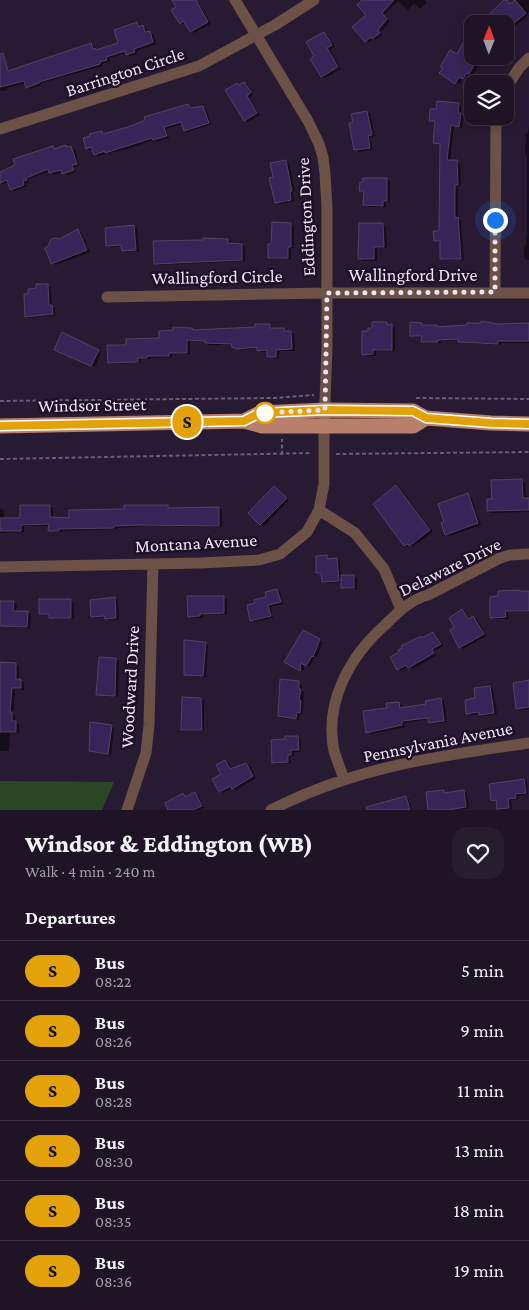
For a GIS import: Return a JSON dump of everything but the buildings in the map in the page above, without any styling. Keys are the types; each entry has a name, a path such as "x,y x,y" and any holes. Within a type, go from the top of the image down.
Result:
{"main road":[{"name":"Windsor Street","path":"244,421 260,413 325,410 413,411 426,418 529,424"},
{"name":"Windsor Street","path":"0,426 244,421 262,426 413,426 426,418"}],"street":[{"name":"Eddington Drive","path":"234,0 255,36 264,46 308,121 323,157 327,207 324,426"},
{"name":"Barrington Circle","path":"0,129 199,66 275,25 314,0"},
{"path":"514,76 529,58"},
{"path":"495,292 496,125"},
{"name":"Wallingford Drive","path":"327,293 529,293"},
{"name":"Wallingford Circle","path":"108,297 327,293"},
{"name":"Montana Avenue","path":"0,567 241,562 259,560 280,554 307,532 319,510 324,484 324,426"},
{"path":"319,510 355,533 384,569 401,609"},
{"name":"Delaware Drive","path":"344,780 334,750 333,735 336,701 345,675 369,638 416,598 428,595 500,558 510,555 529,554"},
{"name":"Woodward Drive","path":"126,810 146,753 153,564"},
{"name":"Pennsylvania Avenue","path":"271,810 360,774 429,758 529,743"}],"path":[{"path":"0,459 324,453 529,452"}],"green space":[{"path":"0,781 114,782 102,810 0,810"}],"bus line":[{"name":"S","path":"0,426 244,421 260,413 325,410 413,411 426,418 529,424"}],"route":[{"path":"265,413 260,413 325,410 327,293 495,292 495,220"}]}
